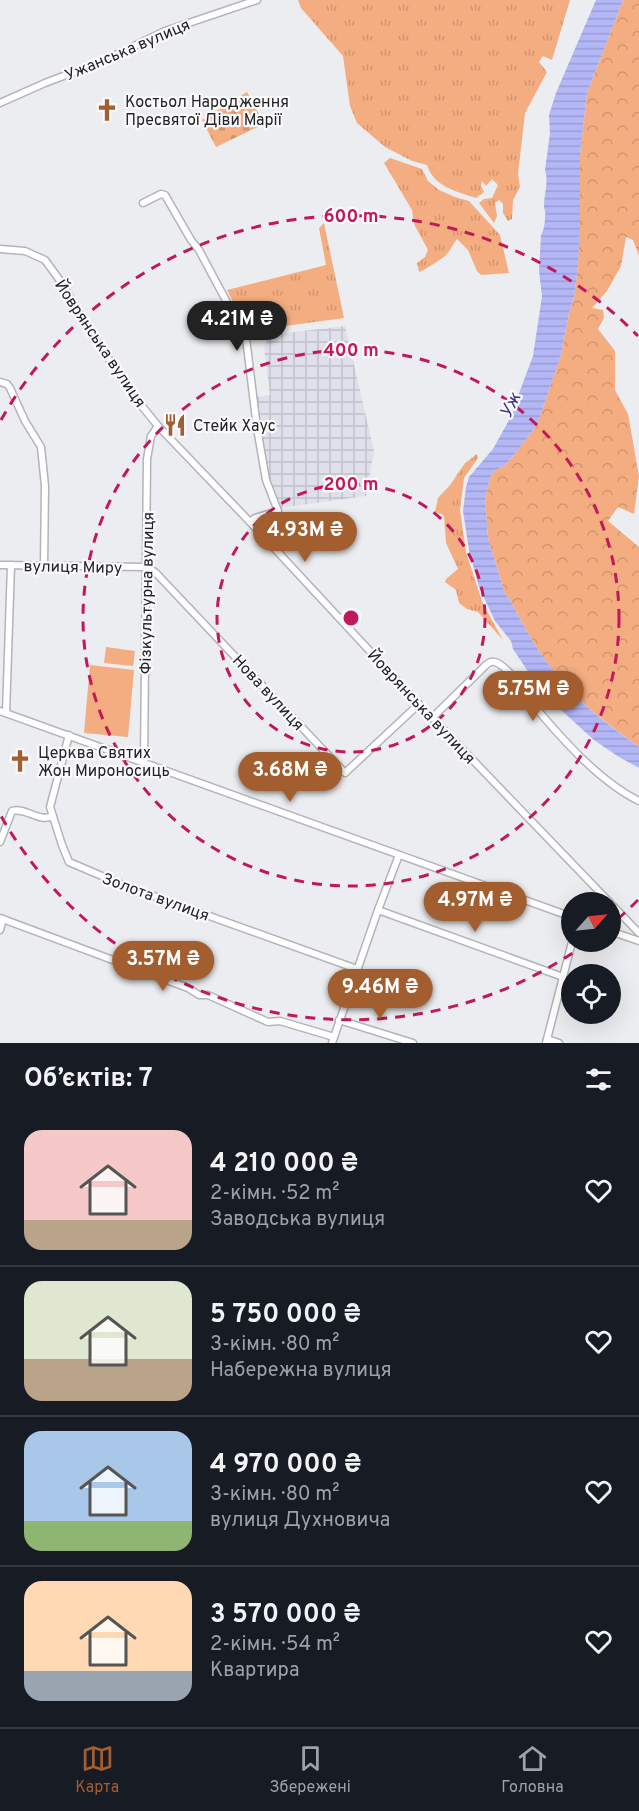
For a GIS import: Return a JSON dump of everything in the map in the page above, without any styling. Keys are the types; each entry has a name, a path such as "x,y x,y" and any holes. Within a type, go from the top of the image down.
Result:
{"street":[{"name":"Ужанська вулиця","path":"0,103 45,83 103,62 165,31 257,0"},
{"path":"143,202 160,194 167,197 199,250 246,338 266,480 278,511 255,518 250,522"},
{"name":"Йоврянська вулиця","path":"0,249 26,251 38,256 49,265 131,392 158,426 432,718 639,933"},
{"path":"0,382 7,384 10,388 25,421 41,447 45,486 44,566"},
{"name":"Фізкультурна вулиця","path":"144,763 147,459 151,436 158,426"},
{"name":"вулиця Миру","path":"0,565 146,567"},
{"path":"11,565 3,712 561,913"},
{"name":"Нова вулиця","path":"146,567 155,572 345,773 419,704"},
{"path":"432,718 486,665 494,662 506,670 536,708 593,768 612,785 639,801"},
{"path":"0,842 12,811 19,810 44,819 53,816 50,807 69,735"},
{"name":"Золота вулиця","path":"53,816 69,862 123,885 357,969"},
{"path":"0,930 2,919 188,988 199,995 208,995 268,1022 280,1021 333,1040 399,855"},
{"path":"378,910 561,977"},
{"path":"621,935 639,941"},
{"path":"559,1043 547,1041 561,986"},
{"path":"339,1020 413,1043"}],"shaded area":[{"path":"345,326 374,451 366,496 279,508 268,480 256,397 270,395 264,347 270,335"}],"green space":[{"path":"298,0 570,0 552,60 543,56 539,62 547,72 525,113 518,174 520,187 513,200 512,219 508,221 503,213 503,204 499,200 495,203 497,216 494,223 479,203 484,199 492,198 498,185 492,179 486,186 482,181 481,186 484,192 476,198 454,190 440,183 427,165 412,161 385,147 357,123 350,106 343,56 301,8"},
{"path":"623,0 639,0 639,256 633,240 626,237 621,266 607,291 592,308 603,310 604,318 598,329 615,351 615,390 628,414 639,476 634,514 618,507 608,521 639,547 639,747 579,699 562,681 522,623 505,594 488,538 485,498 494,471 504,466 537,425 561,355 574,297 578,265 580,154 587,93"},
{"path":"247,92 264,124 216,147 202,120"},
{"path":"390,158 422,169 428,181 439,190 469,201 500,235 509,273 481,275 468,250 457,239 445,256 419,272 417,263 425,257 428,250 414,224 412,210 384,163"},
{"path":"324,223 344,318 248,331 227,290 326,265 319,228"},
{"path":"477,454 478,458 464,478 460,510 466,552 483,604 503,640 478,612 467,609 459,603 456,590 445,582 458,569 446,543 444,515 435,512 438,498 465,463"},
{"path":"106,647 135,651 133,666 104,663"},
{"path":"90,665 134,670 128,737 84,733"}],"water":[{"path":"596,0 623,0 587,93 580,154 580,222 574,297 561,355 537,425 504,466 494,471 485,498 488,538 505,594 537,647 562,681 595,713 639,747 639,768 594,740 561,710 533,679 513,649 511,641 495,621 479,587 469,550 463,511 469,477 493,449 509,420 533,356 542,296 539,271 541,235 545,215 549,115 556,93"}],"place":[{"name":"Костьол Народження Пресвятої Діви Марії","path":"107,110"},
{"name":"Стейк Хаус","path":"175,425"},
{"name":"Церква Святих Жон Мироносиць","path":"20,761"}],"water label":[{"name":"Уж","path":"510,405"}]}
